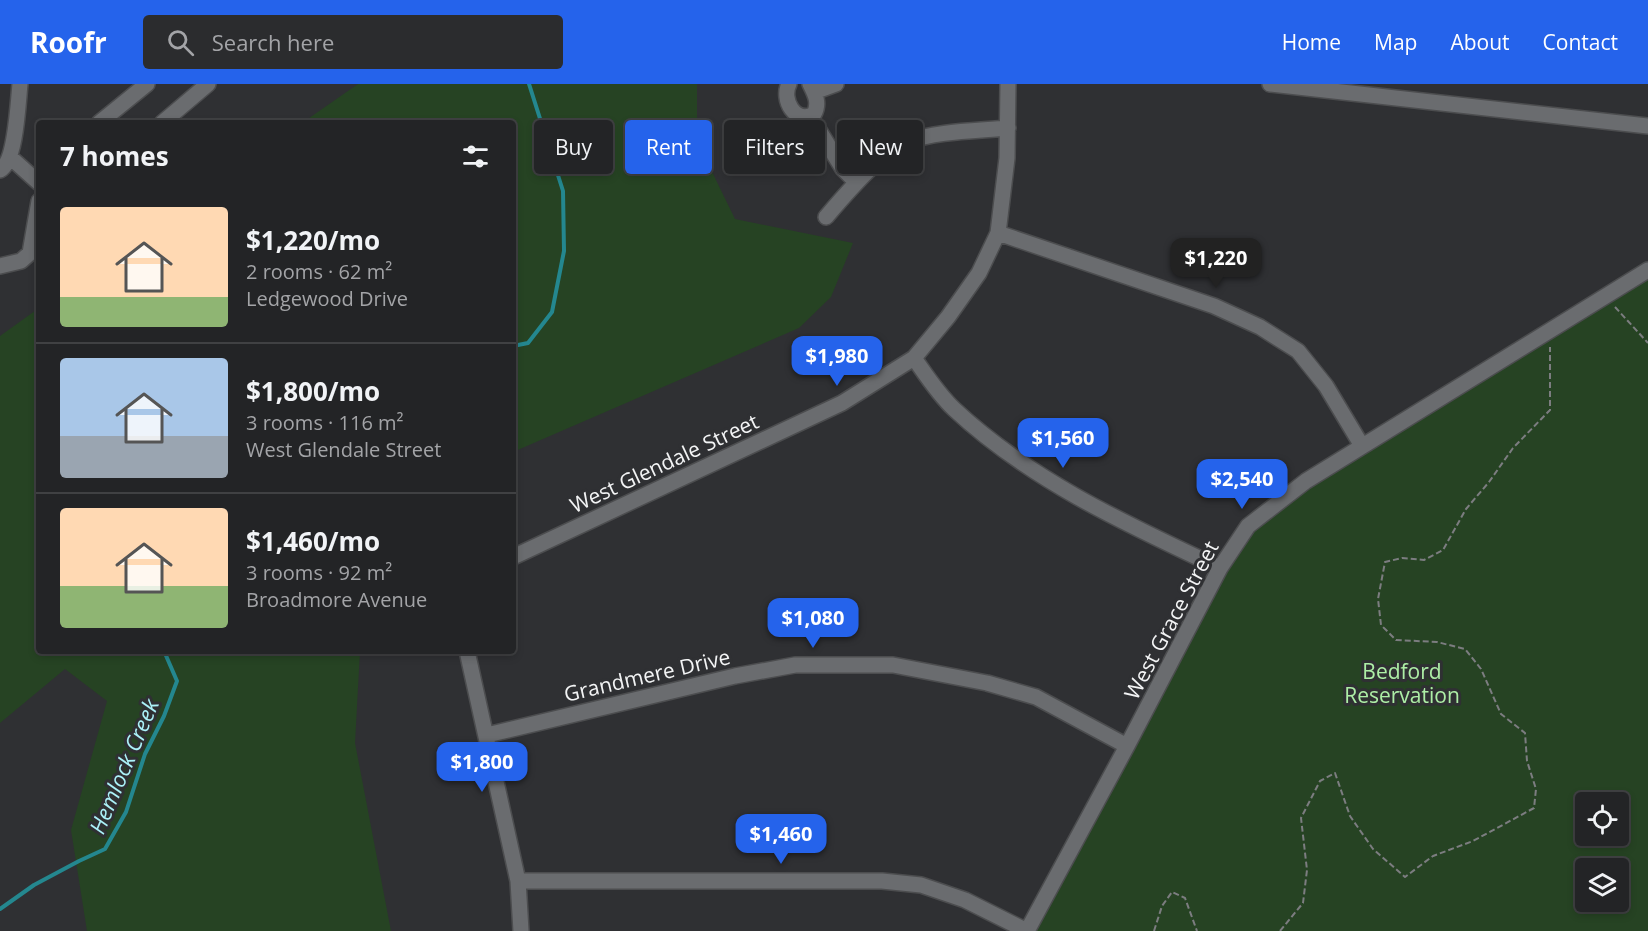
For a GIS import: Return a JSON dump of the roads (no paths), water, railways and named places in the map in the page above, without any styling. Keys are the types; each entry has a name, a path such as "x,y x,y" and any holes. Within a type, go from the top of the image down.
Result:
{"street":[{"path":"0,170 5,168 10,157 20,84"},
{"path":"103,120 147,84"},
{"path":"166,120 208,84"},
{"path":"789,84 787,92 794,113 799,116 810,116 816,109 817,103 812,88 836,84"},
{"name":"West Glendale Street","path":"516,556 842,403 914,358 948,317 979,273 998,233 1007,158 1008,84"},
{"path":"1270,84 1648,126"},
{"path":"810,116 843,169 856,182"},
{"path":"826,217 856,182 896,147 924,138 1008,128"},
{"path":"10,157 36,175"},
{"path":"0,266 21,261 30,253 36,218"},
{"path":"998,233 1214,306 1260,327 1298,351 1326,386 1362,446"},
{"name":"West Grace Street","path":"1027,931 1220,568 1248,526 1306,481 1648,270"},
{"path":"914,358 952,407 1015,460 1109,515 1220,568"},
{"path":"468,654 518,881 521,931"},
{"name":"Grandmere Drive","path":"487,735 735,676 795,665 892,665 987,683 1036,697 1127,746"},
{"path":"518,881 882,881 921,885 965,900 1027,931"}],"waterway":[{"name":"Hemlock Creek","path":"516,345 528,343 552,312 564,251 563,191 529,84"},
{"name":"Hemlock Creek","path":"0,909 34,885 105,849 126,812 145,754 164,716 177,681 165,654"}],"park label":[{"name":"Bedford Reservation","path":"1402,683"}]}
